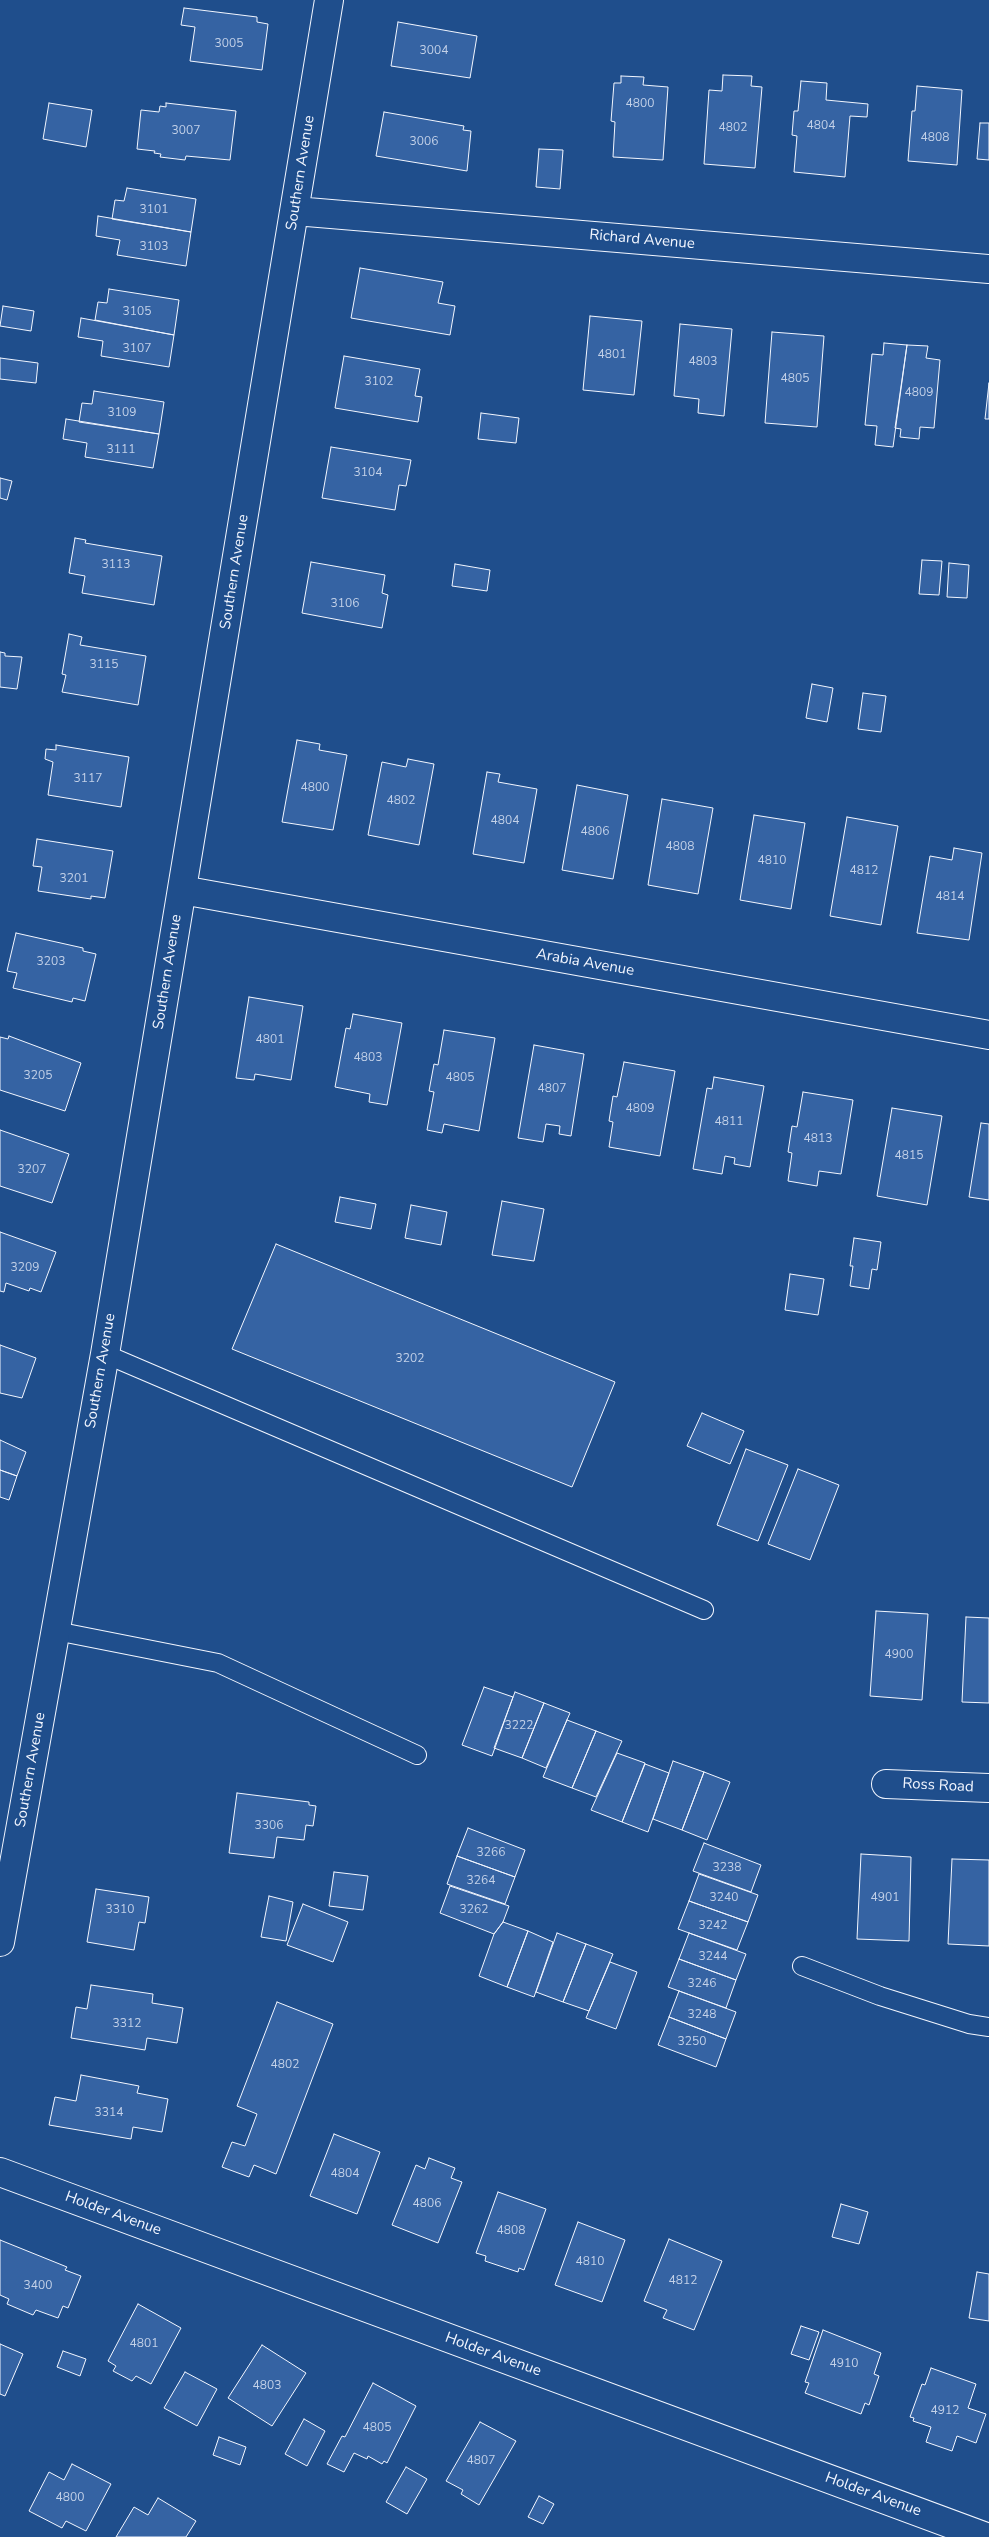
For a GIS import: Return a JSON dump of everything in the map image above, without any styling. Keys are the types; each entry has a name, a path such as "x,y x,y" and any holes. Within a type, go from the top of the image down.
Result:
{"street":[{"name":"Southern Avenue","path":"0,1942 105,1354 329,0"},
{"name":"Richard Avenue","path":"295,211 989,269"},
{"name":"Arabia Avenue","path":"182,890 989,1035"},
{"name":"Ross Road","path":"886,1784 989,1788"},
{"name":"Holder Avenue","path":"0,2172 986,2537"}],"lane":[{"path":"105,1354 704,1610"},
{"path":"56,1631 218,1662 416,1755"},
{"path":"802,1966 880,1996 969,2024 989,2027"}],"building":[{"path":"184,8 257,17 257,22 268,24 262,70 190,61 195,27 181,25"},
{"path":"398,22 477,36 470,78 391,66"},
{"path":"723,75 752,76 751,86 762,87 755,168 704,164 709,90 722,91"},
{"path":"621,76 644,77 643,85 668,87 663,160 613,157 615,122 611,121 614,83 621,83"},
{"path":"801,81 827,83 826,100 868,104 867,117 850,116 845,177 794,172 797,136 792,135 794,111 798,111"},
{"path":"917,86 962,90 957,165 908,161 912,111 915,111"},
{"path":"49,103 92,110 86,147 43,139"},
{"path":"166,103 236,111 230,160 186,156 185,160 160,157 161,154 154,153 155,151 137,149 141,110 159,112 160,106 166,107"},
{"path":"384,112 464,126 463,130 471,131 467,171 376,156"},
{"path":"980,123 989,123 989,160 977,159"},
{"path":"539,149 563,150 560,189 536,187"},
{"path":"127,188 196,199 191,232 112,219 115,200 124,201"},
{"path":"98,216 191,232 186,266 117,255 120,240 96,236"},
{"path":"360,268 443,282 438,303 455,306 450,335 351,318"},
{"path":"109,289 179,300 174,335 95,320 98,302 107,303"},
{"path":"3,306 34,311 31,331 0,326"},
{"path":"590,316 642,321 634,395 583,390"},
{"path":"81,318 174,335 169,367 101,356 103,341 78,337"},
{"path":"680,324 732,329 724,416 698,413 699,399 674,396"},
{"path":"772,332 824,336 817,427 765,423"},
{"path":"884,343 907,345 893,447 875,445 877,426 865,425 872,354 883,355"},
{"path":"907,345 928,346 926,358 940,360 934,428 920,427 919,439 900,437 901,429 895,428"},
{"path":"344,356 420,369 415,396 422,397 418,422 335,408"},
{"path":"0,358 38,363 36,383 0,379"},
{"path":"989,383 989,419 985,419"},
{"path":"94,391 164,402 159,434 79,422 82,403 92,404"},
{"path":"481,413 519,418 516,443 478,439"},
{"path":"66,419 159,434 153,468 85,457 87,443 63,439"},
{"path":"331,447 411,460 406,486 399,485 395,510 322,498"},
{"path":"0,478 12,481 7,500 0,498"},
{"path":"75,538 86,540 85,543 162,556 154,605 82,593 85,576 69,573"},
{"path":"922,560 942,561 939,595 919,594"},
{"path":"311,562 385,575 382,593 388,595 382,628 302,613"},
{"path":"949,563 969,565 967,598 947,597"},
{"path":"455,564 490,570 487,591 452,586"},
{"path":"69,634 82,637 80,645 146,656 138,705 62,692 66,675 62,674"},
{"path":"0,652 5,653 5,656 22,657 17,689 0,687"},
{"path":"812,684 833,688 827,722 806,718"},
{"path":"863,693 886,696 881,732 858,729"},
{"path":"297,740 320,744 319,750 347,755 333,830 282,822"},
{"path":"56,745 129,757 121,807 48,795 53,762 45,759 46,749 56,750"},
{"path":"408,759 434,764 419,845 368,835 382,762 406,767"},
{"path":"487,772 500,774 498,782 537,789 524,863 473,854"},
{"path":"577,785 628,795 613,879 562,870"},
{"path":"662,799 713,808 698,894 648,885"},
{"path":"754,815 805,823 791,909 740,900"},
{"path":"847,817 898,826 881,925 830,916"},
{"path":"37,839 113,851 105,898 91,896 91,899 38,891 42,867 33,866"},
{"path":"954,848 982,853 969,940 917,933 930,856 952,860"},
{"path":"16,933 83,948 83,951 96,954 85,1001 73,998 72,1002 13,988 17,973 7,971"},
{"path":"249,997 303,1006 291,1080 255,1074 254,1080 236,1078"},
{"path":"353,1014 402,1023 387,1105 369,1102 370,1094 335,1087 346,1028 350,1029"},
{"path":"444,1030 495,1038 479,1131 444,1124 442,1133 427,1130 434,1092 429,1091 434,1064 438,1065"},
{"path":"9,1036 81,1063 65,1111 0,1090 0,1037 8,1039"},
{"path":"534,1045 584,1054 571,1136 559,1134 560,1126 546,1124 543,1142 518,1138"},
{"path":"624,1062 675,1071 660,1156 609,1147 613,1122 609,1121 613,1096 617,1097"},
{"path":"714,1077 764,1086 750,1167 734,1164 735,1158 725,1156 722,1174 693,1169 707,1088 712,1089"},
{"path":"803,1092 853,1100 841,1174 819,1171 817,1186 788,1181 792,1153 788,1152 792,1126 797,1127"},
{"path":"892,1108 942,1116 927,1205 877,1196"},
{"path":"981,1123 989,1124 989,1200 969,1197"},
{"path":"0,1130 69,1154 52,1203 0,1186"},
{"path":"340,1197 376,1204 371,1229 335,1222"},
{"path":"502,1201 544,1209 534,1261 492,1255"},
{"path":"411,1205 447,1212 441,1245 405,1238"},
{"path":"0,1232 56,1252 41,1292 30,1288 29,1291 6,1283 4,1292 0,1291"},
{"path":"854,1238 881,1242 877,1270 872,1269 869,1289 850,1286 853,1266 850,1266"},
{"path":"276,1244 615,1382 572,1487 232,1349"},
{"path":"790,1274 824,1279 818,1315 785,1310"},
{"path":"0,1345 36,1358 22,1398 0,1393"},
{"path":"702,1413 744,1431 730,1464 687,1446"},
{"path":"0,1440 26,1452 17,1476 0,1470"},
{"path":"746,1449 788,1465 758,1541 717,1525"},
{"path":"798,1469 839,1485 810,1560 768,1544"},
{"path":"0,1470 17,1476 9,1500 0,1497"},
{"path":"876,1611 928,1614 922,1700 870,1696"},
{"path":"966,1617 989,1618 989,1703 962,1702"},
{"path":"484,1687 513,1697 492,1756 462,1745"},
{"path":"515,1692 544,1703 522,1758 494,1748"},
{"path":"544,1703 570,1713 546,1768 522,1758"},
{"path":"567,1720 596,1731 572,1788 543,1777"},
{"path":"596,1731 622,1741 596,1797 572,1788"},
{"path":"617,1753 645,1763 622,1822 591,1810"},
{"path":"673,1761 704,1772 682,1830 653,1819"},
{"path":"645,1764 669,1773 648,1832 622,1822"},
{"path":"704,1772 730,1782 707,1840 682,1830"},
{"path":"237,1793 309,1802 309,1805 316,1806 313,1826 306,1825 304,1840 277,1837 274,1858 229,1853"},
{"path":"468,1828 525,1850 515,1877 457,1856"},
{"path":"704,1843 761,1865 751,1892 693,1871"},
{"path":"861,1854 911,1857 909,1941 857,1939"},
{"path":"457,1856 515,1877 505,1904 447,1884"},
{"path":"952,1859 989,1860 989,1946 948,1944"},
{"path":"334,1872 368,1876 363,1910 329,1906"},
{"path":"699,1874 758,1895 748,1922 689,1901"},
{"path":"450,1886 509,1906 503,1922 494,1934 440,1913"},
{"path":"96,1889 149,1897 145,1923 139,1922 134,1950 87,1942"},
{"path":"269,1896 293,1902 286,1941 261,1937"},
{"path":"689,1901 748,1922 737,1950 678,1929"},
{"path":"303,1904 348,1922 333,1962 287,1945"},
{"path":"503,1922 528,1931 507,1987 479,1976 494,1934"},
{"path":"528,1931 553,1942 534,1997 507,1987"},
{"path":"557,1933 586,1944 563,2002 536,1992"},
{"path":"689,1933 746,1954 736,1980 679,1959"},
{"path":"586,1944 613,1954 589,2011 563,2002"},
{"path":"679,1959 736,1980 726,2008 668,1987"},
{"path":"610,1962 637,1972 616,2029 586,2018"},
{"path":"91,1985 153,1994 152,2003 183,2008 177,2043 147,2038 145,2050 71,2038 76,2007 87,2009"},
{"path":"679,1991 736,2012 726,2039 669,2017"},
{"path":"277,2002 333,2024 276,2174 254,2165 249,2177 222,2167 232,2142 245,2146 257,2114 237,2106"},
{"path":"669,2017 726,2039 716,2067 658,2045"},
{"path":"81,2075 139,2086 137,2093 168,2099 162,2132 133,2127 131,2139 49,2125 55,2097 76,2101"},
{"path":"334,2134 380,2152 357,2214 310,2196"},
{"path":"429,2158 455,2168 451,2178 462,2182 438,2243 392,2225 416,2165 425,2169"},
{"path":"498,2192 546,2209 524,2270 519,2268 518,2272 485,2261 486,2256 476,2253"},
{"path":"841,2204 868,2212 859,2244 832,2237"},
{"path":"578,2222 625,2240 602,2302 555,2285"},
{"path":"669,2239 722,2261 694,2330 663,2318 667,2310 644,2301"},
{"path":"0,2240 67,2267 65,2270 81,2276 68,2308 63,2306 58,2318 36,2310 33,2315 7,2304 9,2299 0,2295"},
{"path":"977,2272 989,2274 989,2321 969,2318"},
{"path":"138,2304 181,2328 151,2384 136,2376 132,2381 113,2371 116,2366 108,2361"},
{"path":"801,2326 819,2332 809,2360 791,2354"},
{"path":"823,2330 881,2353 874,2374 879,2376 869,2405 865,2403 861,2414 805,2393 809,2383 805,2382"},
{"path":"0,2344 23,2354 5,2396 0,2394"},
{"path":"262,2345 306,2373 272,2426 228,2398"},
{"path":"63,2351 86,2359 80,2376 57,2367"},
{"path":"931,2368 976,2384 968,2408 986,2414 976,2443 957,2436 952,2451 926,2442 931,2427 913,2421 914,2418 910,2417 922,2384 925,2385"},
{"path":"185,2372 217,2389 197,2426 164,2408"},
{"path":"373,2383 416,2406 387,2463 384,2461 382,2464 368,2456 367,2459 354,2453 344,2472 327,2464 342,2436 345,2437"},
{"path":"304,2419 325,2431 307,2466 285,2454"},
{"path":"480,2422 516,2441 479,2505 461,2494 463,2490 446,2481"},
{"path":"219,2437 246,2447 240,2465 213,2455"},
{"path":"72,2464 111,2484 86,2531 66,2521 62,2528 29,2511 49,2472 64,2480"},
{"path":"406,2467 427,2479 407,2514 386,2502"},
{"path":"539,2496 554,2504 543,2524 528,2517"},
{"path":"158,2498 196,2521 186,2537 116,2537 134,2507 148,2515"}]}
